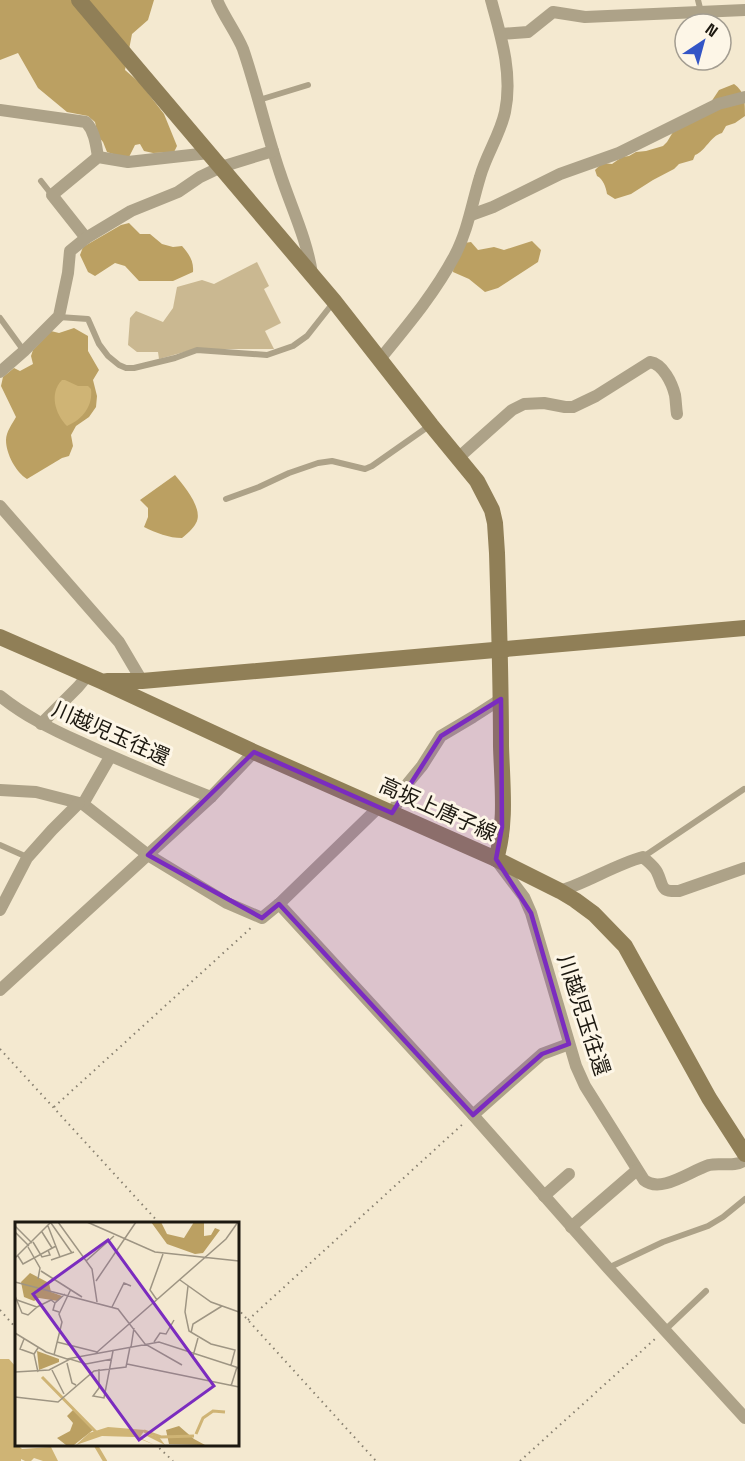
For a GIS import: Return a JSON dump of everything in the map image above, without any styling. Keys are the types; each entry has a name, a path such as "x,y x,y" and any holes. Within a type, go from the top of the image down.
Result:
{"street":[{"path":"79,0 334,302 477,481 492,510 495,523 501,699 502,827 501,843 496,860"},
{"path":"217,0 241,46 251,74 273,151 309,255 312,275"},
{"path":"380,359 417,314 456,254 471,215 480,175 497,136 508,91 501,34 490,0"},
{"path":"501,34 528,32 553,12 585,17 699,6 745,10"},
{"path":"471,215 493,207 560,174 619,153 718,104 745,98"},
{"path":"0,110 86,122 94,135 98,157"},
{"path":"0,372 59,316 68,273 70,250 131,212 178,192 200,177 221,167 273,151"},
{"path":"87,238 52,195 98,157 128,162 209,153"},
{"path":"458,458 512,410 524,404 544,403 565,407 573,406 596,396 650,362 654,362 668,378 675,395 677,414"},
{"path":"0,506 119,642 142,681"},
{"path":"41,724 78,687 96,678 142,681 745,628"},
{"name":"高坂上唐子線","path":"0,637 96,678 254,752 496,860 560,891 594,914 625,946 709,1098 745,1154"},
{"name":"川越児玉往還","path":"0,696 41,724 110,756 211,797"},
{"path":"0,789 36,792 81,804 148,855 227,903 262,918 386,810 422,766 441,736 501,699"},
{"path":"0,990 211,797 254,752"},
{"path":"0,910 27,858 52,830 81,804 110,756"},
{"path":"560,891 574,887 615,867 643,858 656,870 663,888 668,892 679,891 745,868"},
{"name":"川越児玉往還","path":"496,860 524,897 531,913 569,1044 585,1086 644,1180 648,1184 657,1185 709,1165 740,1164 745,1160"},
{"path":"279,904 745,1418"},
{"path":"473,1116 542,1054 569,1044"},
{"path":"571,1227 637,1170"},
{"path":"544,1196 569,1174"}],"lane":[{"path":"258,101 308,85"},
{"path":"41,181 52,195"},
{"path":"59,316 88,319 99,344 115,363 126,368 134,368 197,350 267,355 293,346 307,336 334,302"},
{"path":"0,318 24,351"},
{"path":"226,499 318,463 332,461 365,469 431,425"},
{"path":"643,858 744,789"},
{"path":"0,845 27,858"},
{"path":"608,1268 663,1242 708,1226 745,1199"},
{"path":"664,1330 706,1292"}],"path":[{"path":"54,1107 262,918"},
{"path":"0,1049 158,1222"},
{"path":"248,1320 473,1116"},
{"path":"238,1309 376,1461"},
{"path":"0,1310 15,1327"},
{"path":"520,1461 664,1330"},
{"path":"157,1446 173,1461"}],"highlighted area":[{"path":"501,699 502,827 496,859 531,913 569,1044 542,1054 473,1115 279,904 262,918 148,855 254,752 392,813 441,736"}],"shaded area":[{"path":"0,0 154,0 148,20 132,34 125,70 140,83 164,114 177,146 174,152 144,151 140,144 135,145 128,159 107,152 98,136 95,122 88,116 67,112 38,88 18,53 0,60"},
{"path":"734,84 744,97 745,116 726,126 722,133 714,137 695,155 693,160 679,164 631,194 615,199 607,194 595,170 602,163 612,164 636,152 663,146 673,132 711,102 719,90"},
{"path":"129,223 140,234 150,234 162,244 173,247 182,246 193,264 193,272 173,281 139,281 125,266 115,263 95,276 88,272 80,255 83,247 121,225"},
{"path":"532,241 541,250 538,262 498,288 485,292 469,279 453,272 455,249 464,243 471,242 478,250 494,247 504,250"},
{"path":"257,262 269,286 264,289 281,323 265,331 274,349 195,349 159,359 158,352 137,352 128,345 130,318 136,311 163,322 173,308 177,287 202,280 214,284"},
{"path":"74,328 88,336 88,351 99,370 93,380 97,396 96,407 89,417 76,426 71,435 73,446 69,456 27,479 16,467 6,445 6,437 16,417 1,386 3,377 14,368 20,371 33,364 31,356 33,350 51,331 59,333"},
{"path":"62,380 78,386 88,386 91,389 89,406 86,411 78,420 67,426 59,416 55,403 56,391"},
{"path":"175,475 192,498 198,517 195,525 182,538 163,535 144,527 148,517 148,508 140,500"},
{"path":"0,1359 9,1359 15,1366 15,1446 22,1449 51,1447 58,1461 43,1461 34,1458 31,1461 21,1459 21,1461 0,1461"}],"waterway":[{"path":"96,1446 105,1461"}]}
